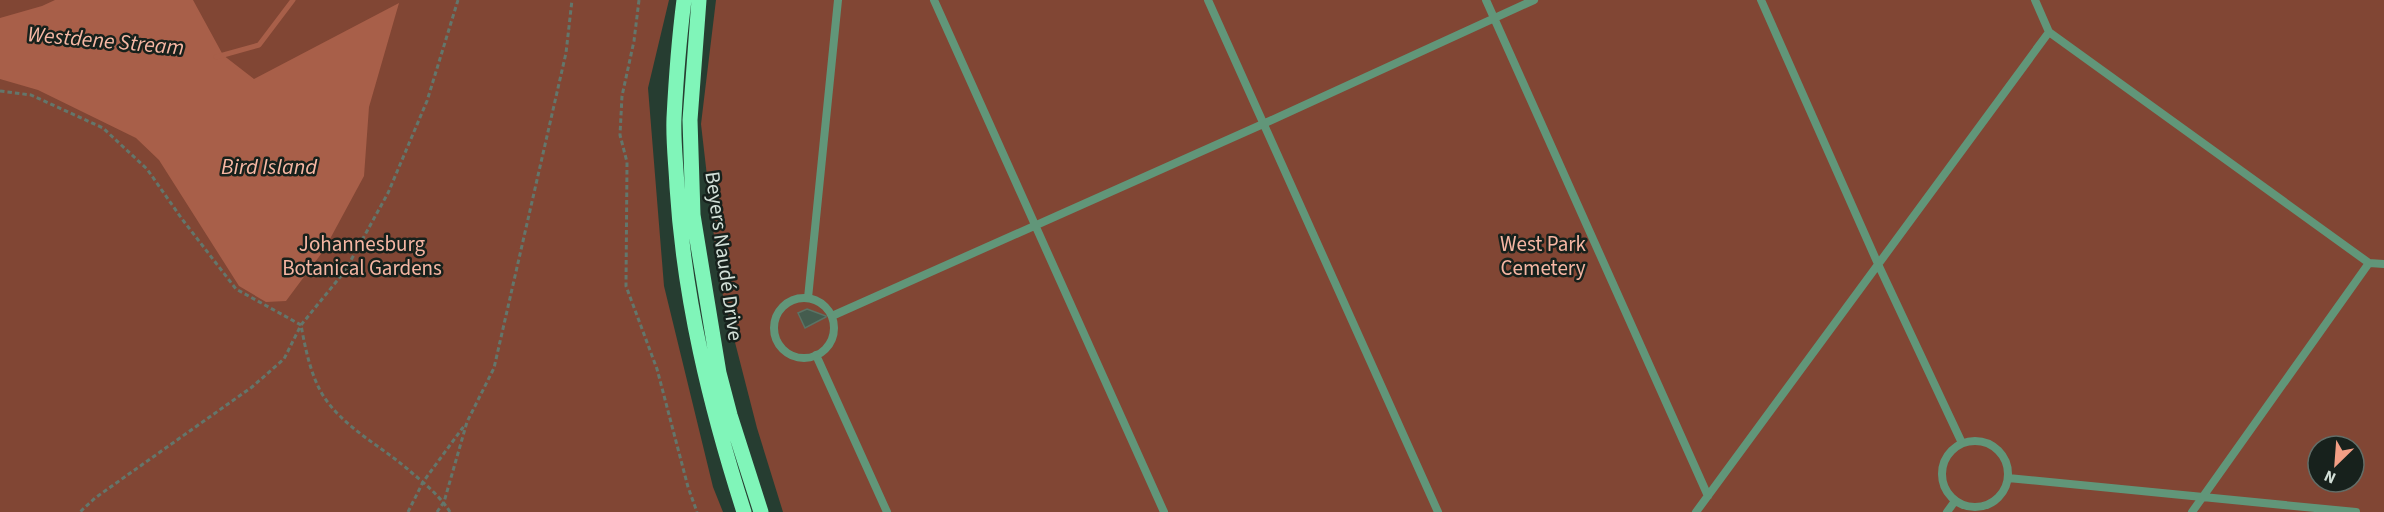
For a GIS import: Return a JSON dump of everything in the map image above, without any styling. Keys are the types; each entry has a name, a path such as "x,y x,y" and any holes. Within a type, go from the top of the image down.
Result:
{"main road":[{"name":"Beyers Naudé Drive","path":"684,0 674,120 682,241 690,301 702,363 744,512"},
{"name":"Beyers Naudé Drive","path":"699,0 690,120 693,215 719,373 761,512"}],"lane":[{"path":"808,298 838,0"},
{"path":"934,0 1164,512"},
{"path":"1208,0 1438,512"},
{"path":"1485,0 1708,495"},
{"path":"832,316 1037,226 1534,0"},
{"path":"1761,0 1878,264 1962,443"},
{"path":"2035,0 2049,32 2369,262 2384,264"},
{"path":"1696,512 2049,32"},
{"path":"2192,512 2369,262"},
{"path":"800,298 808,298 822,304 832,316 834,324 832,339 823,351 816,355 801,357 787,352 781,346 775,332 777,317 786,304 800,298"},
{"path":"816,355 887,512"},
{"path":"1979,440 1995,447 2006,461 2008,478 2002,494 1988,504 1971,507 1955,501 1944,487 1941,470 1948,454 1962,443 1979,440"},
{"path":"2008,478 2356,512"},
{"path":"1947,512 1955,501"}],"path":[{"path":"80,512 95,498 252,387 284,359 301,325 345,272 388,192 427,101 458,0"},
{"path":"408,512 423,482 467,422 494,368 566,53 572,0"},
{"path":"639,0 634,41 622,96 620,135 627,162 626,286 657,369 688,487 698,512"},
{"path":"0,91 31,95 104,128 147,169 236,289 301,325 308,357 321,392 340,416 423,482 444,502 450,512"},
{"path":"437,512 444,502 467,422"}],"green space":[{"name":"Johannesburg Botanical Gardens","path":"0,0 669,0 648,88 664,286 713,487 723,512 0,512"},
{"name":"West Park Cemetery","path":"716,0 2384,0 2384,512 783,512 757,428 719,280 701,124"}],"water":[{"name":"Bird Island","path":"55,0 193,0 223,55 254,79 399,3 369,107 364,176 324,250 286,301 266,302 239,286 159,160 136,138 38,90 0,79 0,18"}],"building":[{"path":"807,309 826,317 805,328 798,313"}],"waterway":[{"name":"Westdene Stream","path":"216,57 259,45 293,0"}]}
